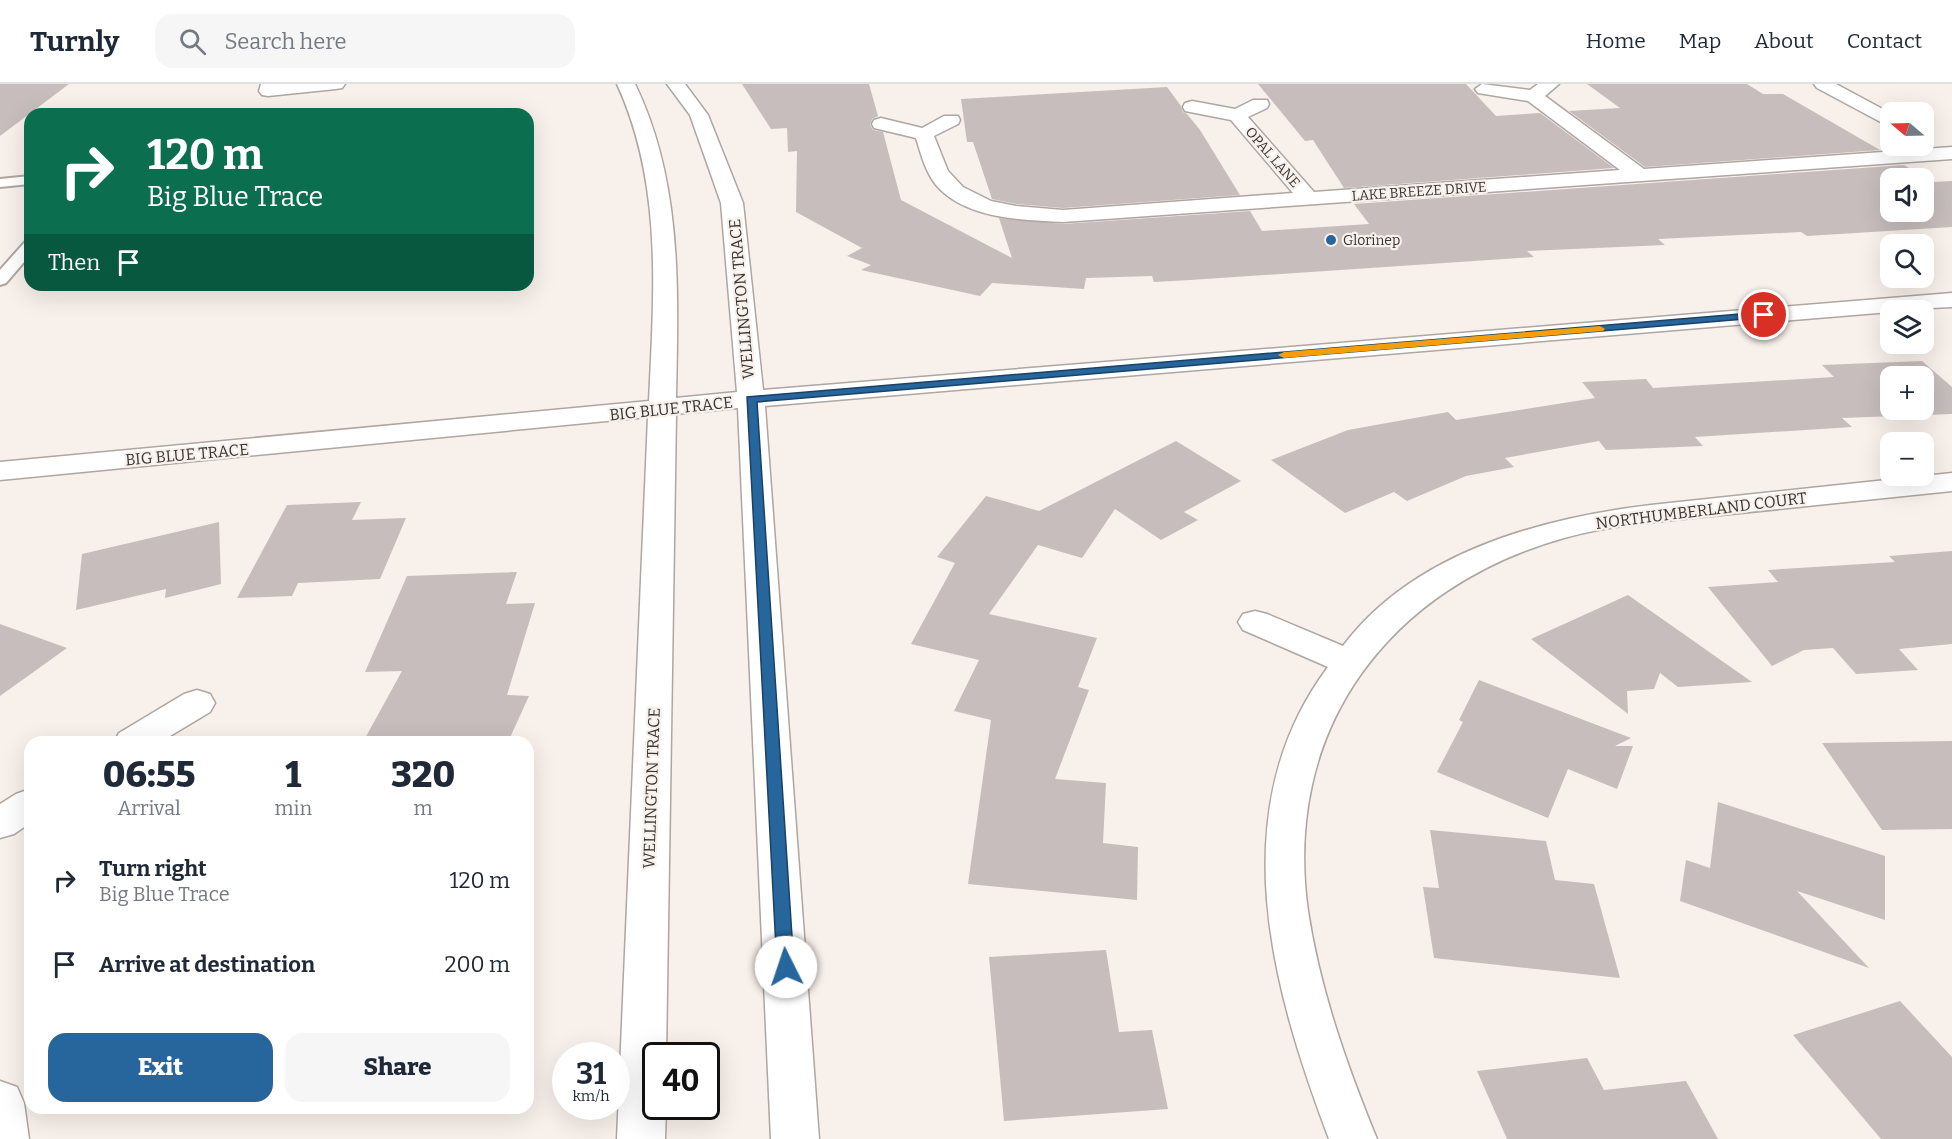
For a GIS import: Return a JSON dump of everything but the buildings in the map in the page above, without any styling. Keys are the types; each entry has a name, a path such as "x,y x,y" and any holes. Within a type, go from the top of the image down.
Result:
{"street":[{"path":"270,84 268,92 336,84"},
{"name":"WELLINGTON TRACE","path":"626,84 640,110 660,193 666,278 640,1139"},
{"name":"WELLINGTON TRACE","path":"676,84 699,115 732,203 751,399 795,1139"},
{"path":"1533,96 1550,84"},
{"path":"1823,84 1880,115"},
{"path":"1484,89 1533,96 1639,175"},
{"path":"1192,107 1237,114 1260,104"},
{"name":"OPAL LANE","path":"1237,114 1310,200"},
{"path":"881,124 924,134 951,120"},
{"name":"LAKE BREEZE DRIVE","path":"924,134 938,171 952,188 979,202 1018,212 1086,215 1951,153"},
{"path":"1934,144 1951,153"},
{"name":"BIG BLUE TRACE","path":"0,471 751,399 1952,300"},
{"name":"NORTHUMBERLAND COURT","path":"1353,1139 1333,1088 1303,997 1287,908 1286,831 1298,764 1320,705 1348,662 1383,622 1428,586 1479,558 1534,537 1596,521 1952,482"},
{"path":"1255,622 1348,662"},
{"path":"142,736 197,703"},
{"path":"0,823 24,808"},
{"path":"0,1103 5,1139"}],"lane":[{"path":"0,183 24,181"},
{"path":"2,276 24,252"}],"slow traffic":[{"path":"1284,355 1600,329"}],"place":[{"name":"Glorinep","path":"1331,240"}],"route":[{"path":"786,967 751,399 1764,315"}]}
